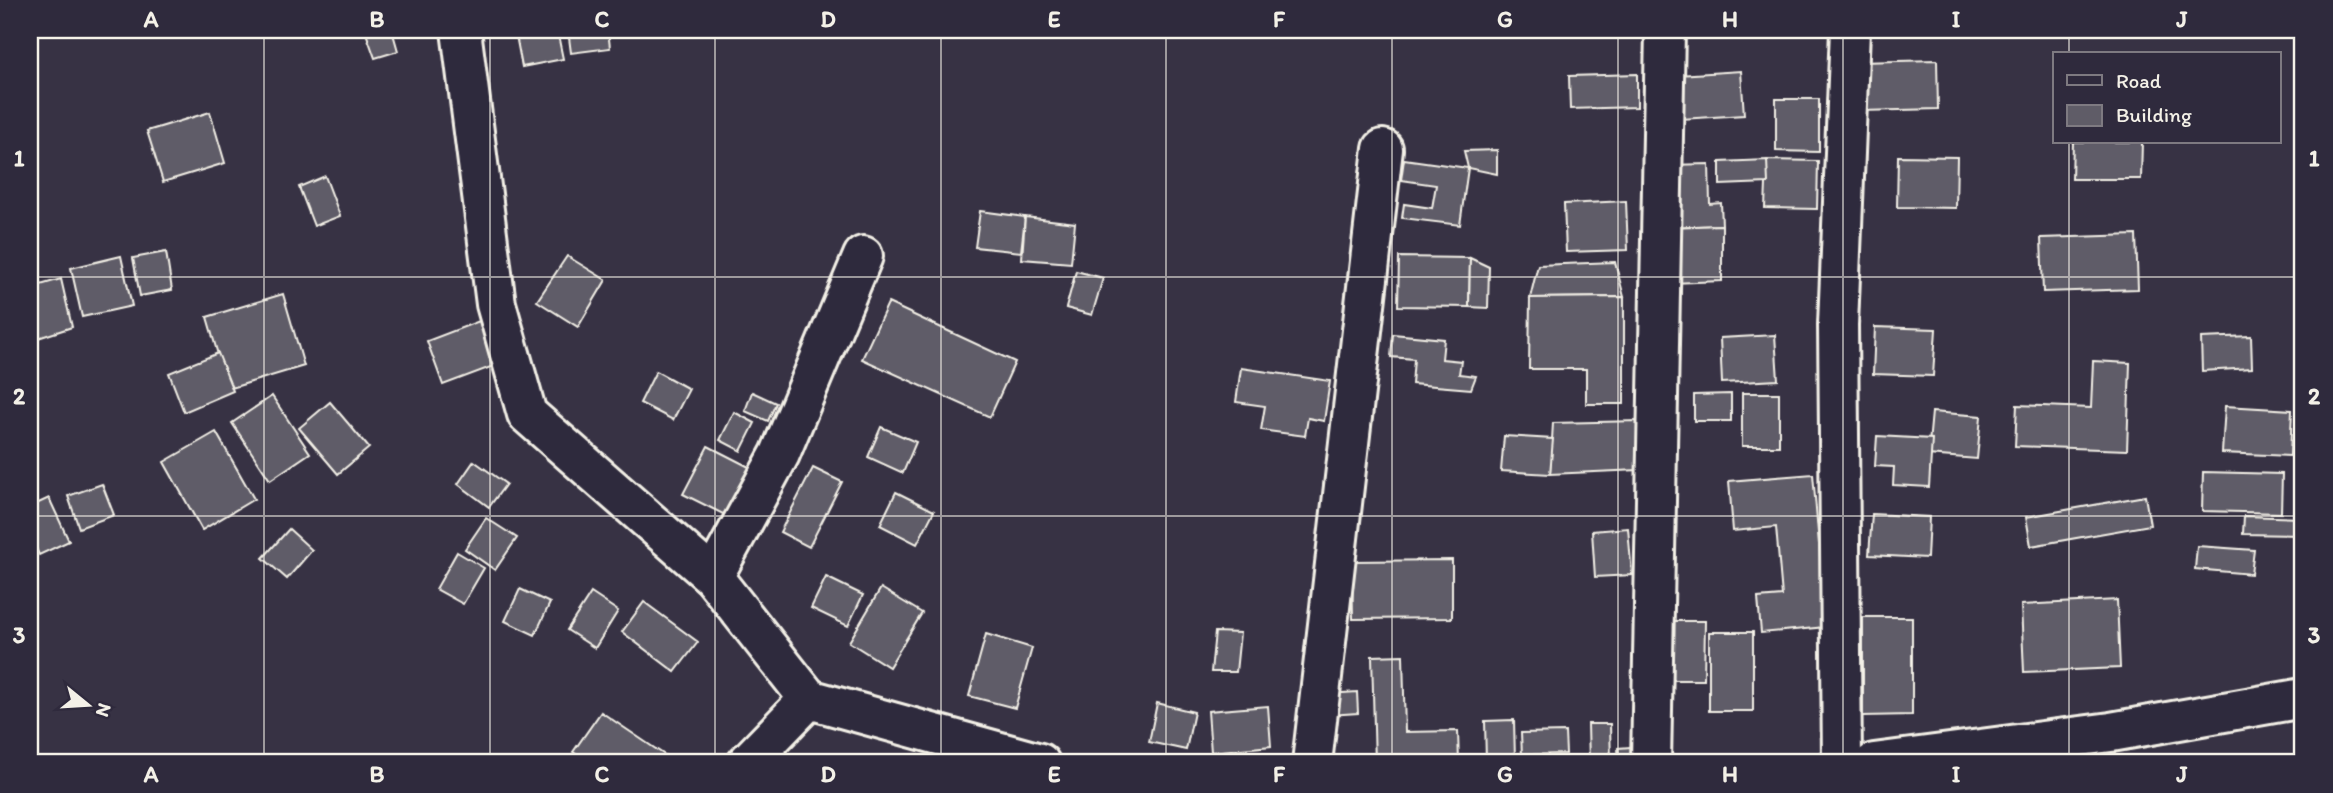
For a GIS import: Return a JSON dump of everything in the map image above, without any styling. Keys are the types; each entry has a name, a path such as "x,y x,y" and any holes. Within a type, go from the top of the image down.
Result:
{"street":[{"path":"461,30 496,304 527,414 713,577 809,699 1040,763"},
{"path":"1651,763 1665,30"},
{"path":"1842,763 1838,325 1850,30"},
{"path":"1312,763 1383,149"},
{"path":"713,577 780,454 863,256"},
{"path":"1874,763 2112,748 2303,698"},
{"path":"747,763 809,699"}],"building":[{"path":"365,30 392,30 398,51 375,58"},
{"path":"515,30 557,30 563,59 522,67"},
{"path":"568,30 608,30 610,48 571,53"},
{"path":"1937,60 1938,109 1861,111 1859,62"},
{"path":"1741,71 1744,115 1681,119 1678,75"},
{"path":"1637,74 1637,107 1570,109 1569,76"},
{"path":"1776,99 1819,99 1819,152 1776,151"},
{"path":"210,112 225,163 163,182 147,131"},
{"path":"2073,144 2142,144 2141,179 2072,179"},
{"path":"1497,150 1497,174 1468,168 1464,151"},
{"path":"1898,156 1957,157 1956,208 1897,207"},
{"path":"1404,159 1468,168 1460,225 1402,218 1404,204 1432,208 1436,185 1401,180"},
{"path":"1767,160 1818,161 1817,209 1765,208"},
{"path":"1767,160 1768,183 1720,185 1720,162"},
{"path":"1709,164 1710,204 1721,203 1722,225 1669,227 1667,165"},
{"path":"325,176 340,216 314,226 299,187"},
{"path":"1626,201 1628,250 1566,252 1564,204"},
{"path":"980,211 1025,217 1021,252 975,247"},
{"path":"1025,217 1075,223 1071,263 1022,259"},
{"path":"1722,225 1722,281 1671,283 1669,227"},
{"path":"2136,235 2138,289 2043,292 2041,238"},
{"path":"166,252 172,290 140,296 133,258"},
{"path":"121,256 132,306 82,317 71,268"},
{"path":"567,256 606,280 578,327 537,301"},
{"path":"1399,257 1470,258 1469,307 1398,306"},
{"path":"1470,258 1489,267 1488,308 1469,307"},
{"path":"1615,262 1624,297 1530,298 1538,265"},
{"path":"1076,271 1103,278 1092,315 1066,308"},
{"path":"61,279 72,327 32,340 30,288"},
{"path":"283,294 304,366 228,389 207,317"},
{"path":"1624,297 1624,404 1586,404 1586,369 1529,369 1530,298"},
{"path":"888,303 1015,362 990,417 862,359"},
{"path":"482,320 499,364 443,385 427,341"},
{"path":"1875,327 1936,329 1933,376 1873,374"},
{"path":"1393,334 1444,339 1442,359 1461,361 1459,374 1476,376 1471,389 1412,384 1414,359 1391,357"},
{"path":"1775,335 1778,380 1722,383 1720,338"},
{"path":"2251,336 2252,368 2202,371 2201,338"},
{"path":"218,353 233,391 184,412 169,373"},
{"path":"2093,361 2130,363 2127,450 2015,446 2017,405 2091,408"},
{"path":"1241,368 1330,381 1324,421 1308,418 1305,436 1261,430 1265,406 1236,402"},
{"path":"656,371 689,389 673,420 640,403"},
{"path":"752,392 776,403 768,421 745,411"},
{"path":"1742,393 1779,393 1779,446 1742,446"},
{"path":"1731,394 1731,421 1694,421 1694,395"},
{"path":"272,396 310,453 270,480 232,423"},
{"path":"330,402 369,448 338,474 299,428"},
{"path":"2225,406 2292,410 2290,456 2222,453"},
{"path":"734,412 755,423 741,451 720,440"},
{"path":"1932,412 1981,416 1977,459 1928,455"},
{"path":"1639,421 1639,470 1550,474 1553,423"},
{"path":"881,427 916,442 903,473 868,457"},
{"path":"216,432 254,499 202,530 164,462"},
{"path":"1504,436 1553,439 1550,474 1501,471"},
{"path":"1877,436 1932,439 1929,487 1893,485 1894,467 1875,466"},
{"path":"708,446 755,470 731,518 683,494"},
{"path":"474,461 506,484 489,507 458,484"},
{"path":"813,468 842,482 809,547 780,532"},
{"path":"2203,472 2282,474 2281,513 2202,511"},
{"path":"1813,474 1826,627 1761,633 1758,598 1782,596 1776,527 1733,531 1729,481"},
{"path":"102,484 114,515 79,528 68,496"},
{"path":"896,492 934,511 917,544 880,525"},
{"path":"2145,496 2150,525 2031,546 2026,517"},
{"path":"49,498 69,541 39,555 30,535 30,507"},
{"path":"1872,514 1929,517 1927,558 1869,555"},
{"path":"2244,516 2301,518 2300,535 2243,534"},
{"path":"486,518 517,538 495,570 465,549"},
{"path":"1628,528 1632,575 1595,577 1592,531"},
{"path":"289,529 312,550 287,579 263,558"},
{"path":"2197,546 2254,550 2251,574 2195,569"},
{"path":"457,552 484,568 463,604 436,589"},
{"path":"1452,560 1452,618 1353,619 1352,561"},
{"path":"826,577 863,595 848,626 811,608"},
{"path":"881,588 922,613 889,667 849,642"},
{"path":"520,589 550,603 535,635 505,621"},
{"path":"591,593 618,611 595,648 567,630"},
{"path":"2117,600 2120,668 2024,672 2021,605"},
{"path":"644,602 698,642 675,672 622,632"},
{"path":"1863,617 1912,617 1912,715 1863,716"},
{"path":"1669,621 1705,621 1704,680 1669,680"},
{"path":"1215,632 1240,633 1236,672 1211,672"},
{"path":"1709,632 1753,632 1753,711 1709,711"},
{"path":"986,634 1032,648 1015,708 969,696"},
{"path":"1403,655 1405,732 1458,731 1459,763 1375,763 1372,656"},
{"path":"1357,692 1358,713 1329,715 1328,694"},
{"path":"1157,703 1194,712 1186,750 1149,742"},
{"path":"1268,706 1271,746 1211,752 1208,711"},
{"path":"601,712 672,760 670,763 589,763 573,752"},
{"path":"1514,720 1515,760 1486,760 1485,721"},
{"path":"1588,724 1610,724 1611,763 1589,763"},
{"path":"1565,732 1566,754 1522,755 1521,733"},
{"path":"1644,746 1645,762 1619,763 1618,748"}]}
